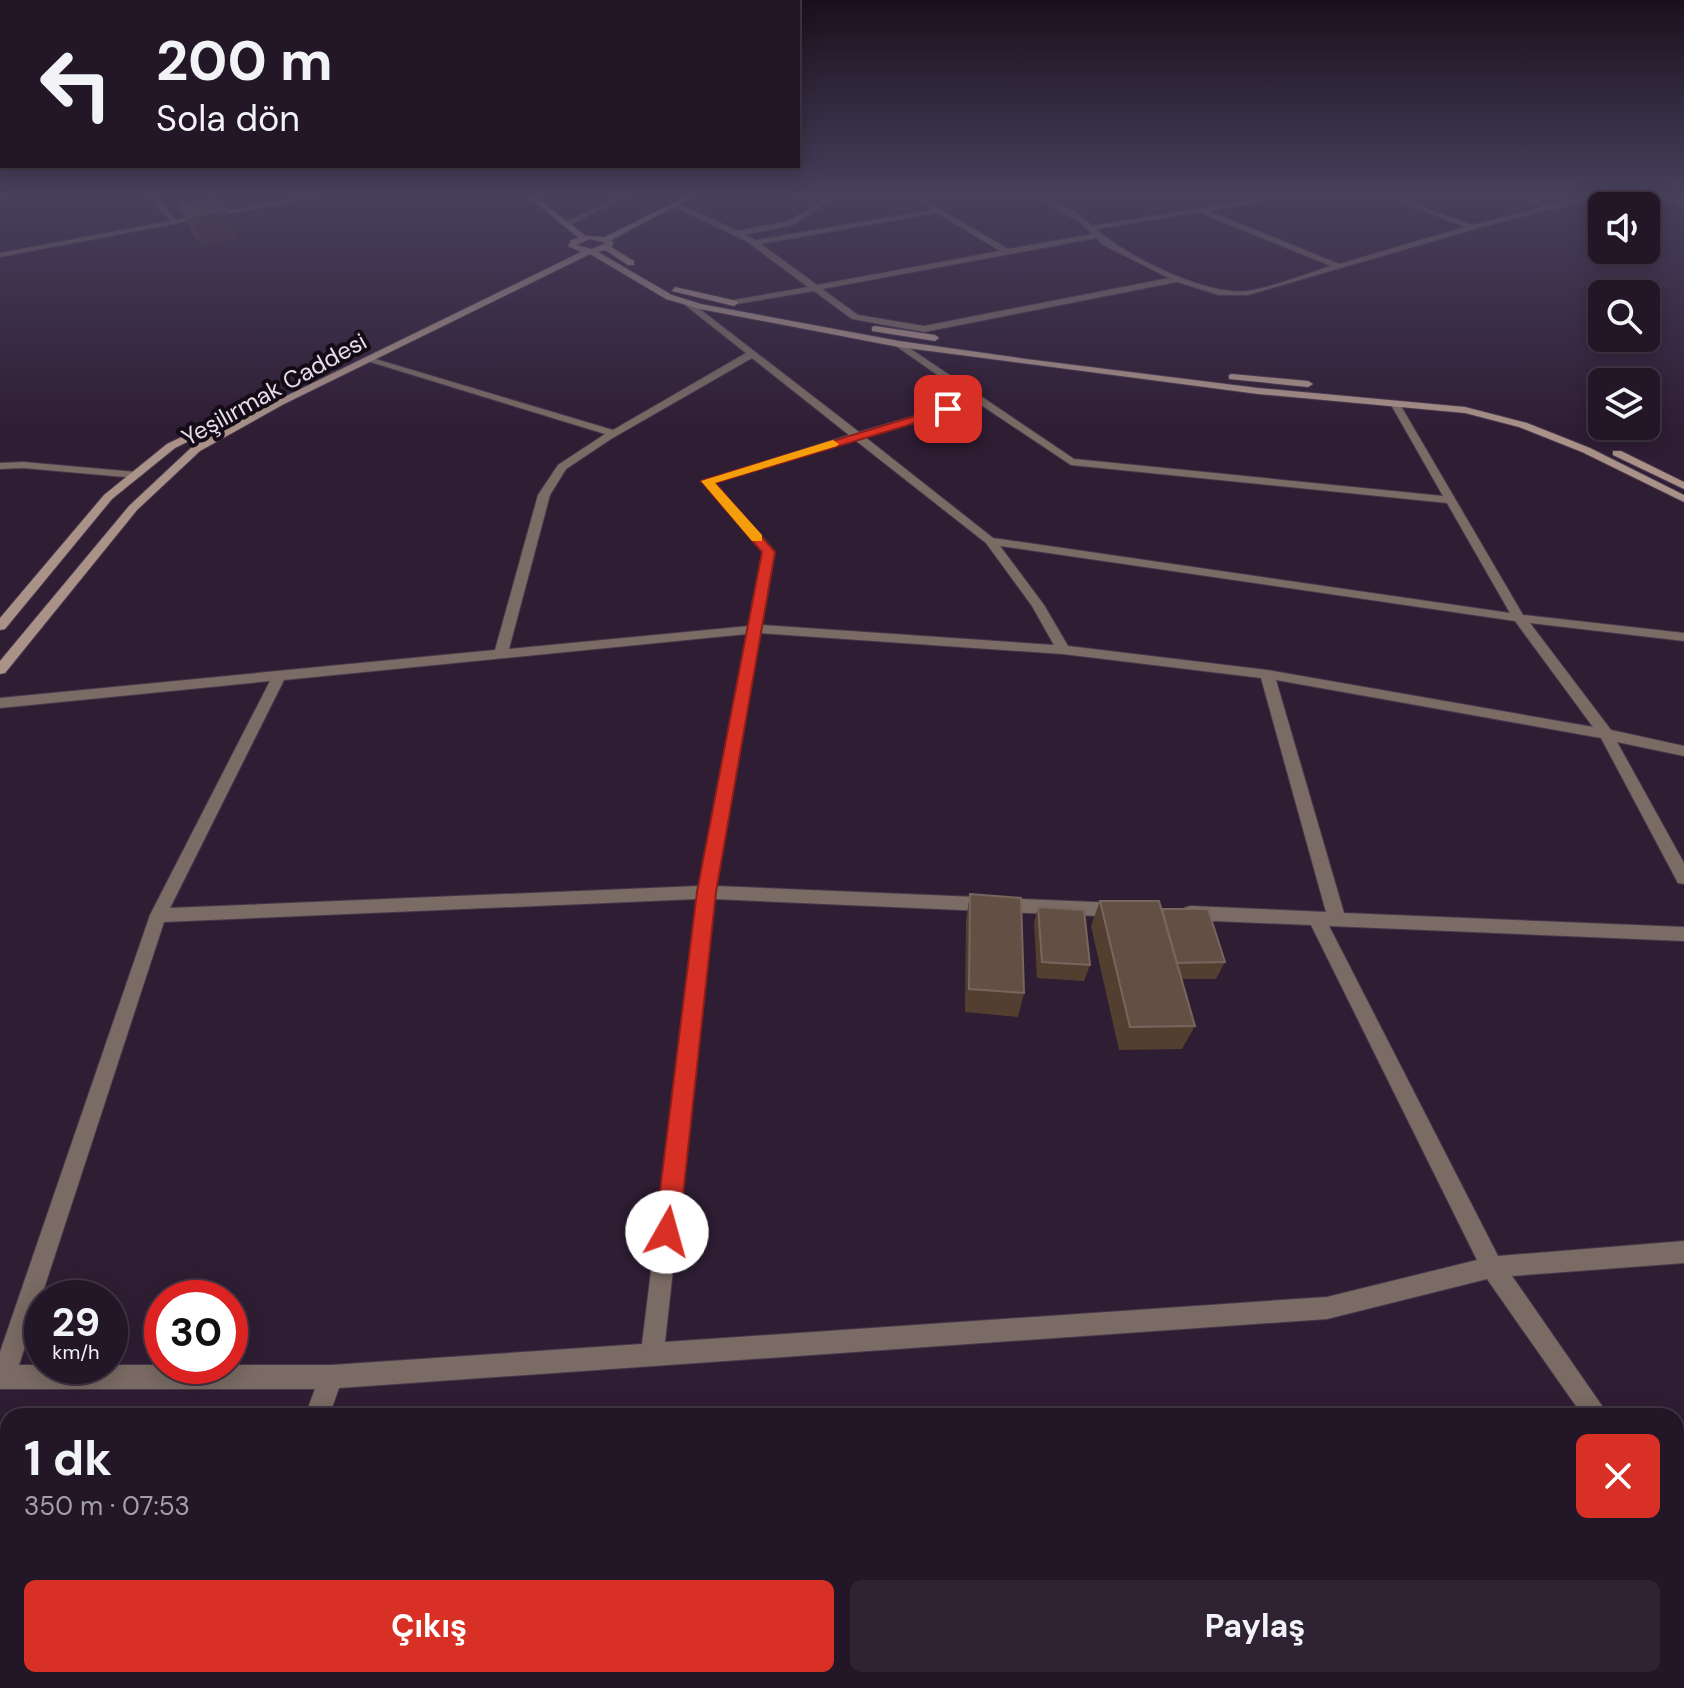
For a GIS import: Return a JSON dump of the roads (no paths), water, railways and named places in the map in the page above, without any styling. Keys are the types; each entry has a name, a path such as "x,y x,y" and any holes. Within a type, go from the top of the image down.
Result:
{"main road":[{"name":"Yeşilırmak Caddesi","path":"0,626 108,497 171,446 520,275"},
{"name":"Yeşilırmak Caddesi","path":"0,670 133,508 196,449 542,275"},
{"path":"631,275 669,297 688,303 899,344 1258,391 1465,410 1523,425 1586,450 1684,499"},
{"path":"652,275 671,288 792,316 1102,364 1434,397 1490,406 1534,419 1603,446 1681,481"}],"street":[{"path":"797,275 855,317 924,329 1177,279"},
{"path":"734,303 886,275"},
{"path":"1169,275 1219,293 1248,293 1310,275"},
{"path":"688,303 990,541 1038,605 1063,650"},
{"path":"899,344 1071,462 1451,500"},
{"path":"501,654 544,495 562,467 613,433 752,354"},
{"path":"369,360 613,433"},
{"path":"652,1355 706,892 769,552 707,481 978,400"},
{"path":"1395,403 1519,618 1606,734 1684,878"},
{"path":"0,466 23,465 136,475"},
{"path":"990,541 1519,618 1684,637"},
{"path":"0,703 757,629 1063,650 1267,674 1606,734 1684,751"},
{"path":"1267,674 1337,919"},
{"path":"280,675 158,915 2,1377 331,1377 1327,1308 1492,1267 1684,1252"},
{"path":"158,915 706,892 1144,911"},
{"path":"1175,912 1684,934"},
{"path":"1316,918 1492,1267 1591,1408"},
{"path":"320,1408 331,1377"}]}
